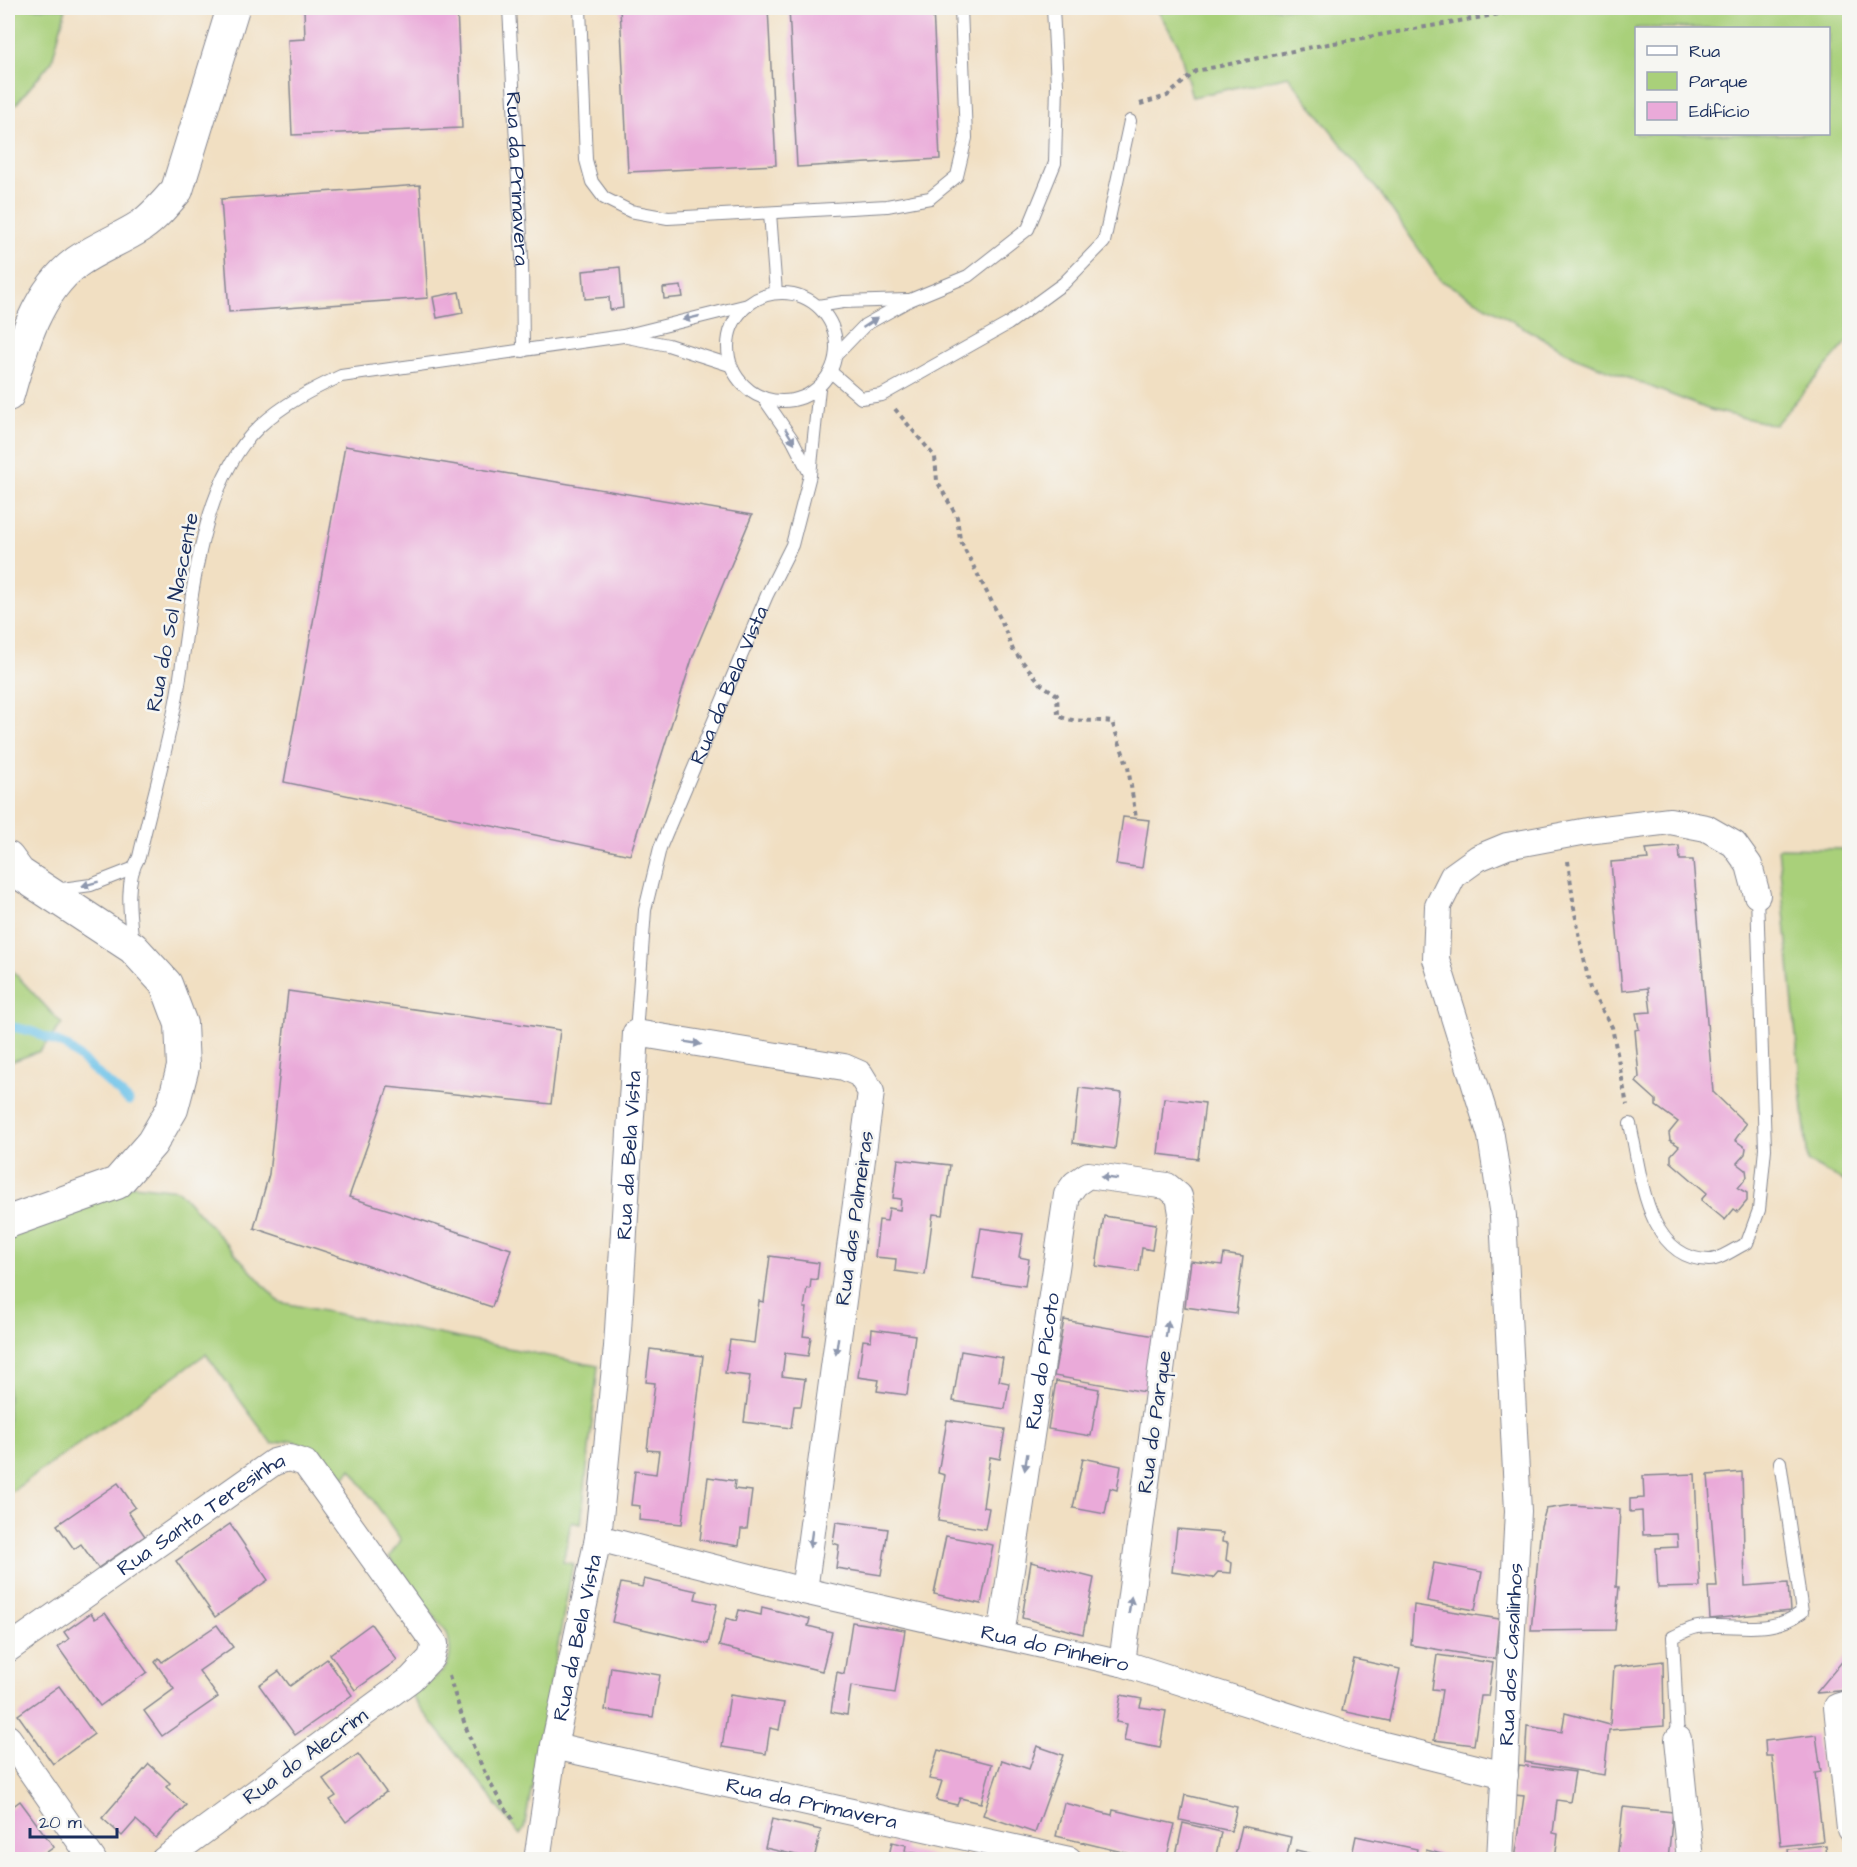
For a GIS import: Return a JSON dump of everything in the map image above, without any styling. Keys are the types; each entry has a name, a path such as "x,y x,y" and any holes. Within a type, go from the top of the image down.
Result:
{"street":[{"path":"8,395 17,363 42,302 56,281 75,263 140,226 159,211 177,190 233,8"},
{"name":"Rua dos Casalinhos","path":"1500,1860 1518,1511 1503,1216 1491,1136 1436,959 1438,906 1453,876 1478,858 1507,846 1566,835 1670,821 1706,828 1734,844 1749,865 1757,895"},
{"path":"8,858 20,873 134,948 166,984 182,1024 183,1067 172,1109 152,1143 117,1182 8,1222"},
{"name":"Rua da Bela Vista","path":"537,1855 554,1746 598,1538 617,1347 636,1033"},
{"name":"Rua das Palmeiras","path":"636,1033 844,1067 860,1074 871,1092 804,1591"},
{"name":"Rua do Picoto","path":"1001,1636 1066,1196 1075,1184 1088,1175 1167,1186"},
{"name":"Rua do Parque","path":"1122,1664 1182,1212 1179,1196 1167,1186"},
{"name":"Rua Santa Teresinha","path":"8,1649 274,1462 288,1458 305,1463 433,1651"},
{"name":"Rua do Pinheiro","path":"598,1538 804,1591 1122,1664 1360,1739 1505,1774"},
{"name":"Rua do Alecrim","path":"165,1860 411,1679 433,1651"},
{"path":"1843,1705 1850,1829"},
{"path":"8,1738 93,1860"},
{"path":"1678,1740 1690,1860"},
{"name":"Rua da Primavera","path":"554,1746 1069,1860"}],"lane":[{"name":"Rua da Primavera","path":"509,8 522,257 523,351"},
{"path":"580,8 586,160 592,182 604,198 630,211 668,218 887,206 930,198 957,176 966,138 961,8"},
{"path":"837,354 865,326 910,300 968,276 1028,229 1055,163 1057,85 1053,8"},
{"path":"831,372 861,398 882,395 1008,324 1064,283 1104,242 1130,122"},
{"path":"770,213 776,293"},
{"path":"776,293 806,298 818,306 830,320 836,336 837,354 831,372 819,388 802,398 784,402 765,400 750,392 738,380 730,364 727,348 730,332 737,317 748,305 761,297 776,293"},
{"path":"818,306 843,302 910,300"},
{"path":"623,336 748,305"},
{"name":"Rua do Sol Nascente","path":"134,948 130,909 132,869 140,856 176,703 205,524 227,471 258,428 298,396 341,376 623,336"},
{"path":"623,336 668,345 730,364"},
{"name":"Rua da Bela Vista","path":"636,1033 645,910 660,848 767,595 792,545 810,475 819,388"},
{"path":"765,400 792,439 810,475"},
{"path":"47,891 91,885 132,869"},
{"path":"1630,1124 1652,1220 1675,1251 1710,1260 1747,1243 1759,1210 1765,1149 1757,895"},
{"path":"1678,1740 1672,1637 1697,1627 1753,1629 1792,1619 1802,1612 1780,1462"}],"path":[{"path":"1130,122 1137,105 1167,96 1196,72 1317,46 1534,8"},
{"path":"882,395 935,457 937,481 957,517 960,540 996,609 1013,650 1041,684 1057,695 1058,715 1064,719 1096,719 1112,722 1128,767 1136,818"},
{"path":"1566,835 1574,908 1590,989 1612,1027 1630,1124"},
{"path":"433,1651 448,1673 470,1742 509,1814 537,1855"}],"green space":[{"path":"8,8 66,8 52,61 8,114"},
{"path":"1156,8 1849,8 1849,340 1775,425 1710,410 1577,358 1440,280 1383,197 1288,76 1192,97 1178,44"},
{"path":"1778,848 1843,849 1849,853 1849,1184 1808,1162"},
{"path":"8,966 62,1024 40,1051 8,1063"},
{"path":"133,1185 178,1190 279,1302 598,1366 581,1524 571,1522 563,1562 573,1564 524,1829 520,1835 410,1694 443,1671 448,1664 450,1646 447,1633 389,1557 401,1540 351,1469 339,1486 312,1449 291,1440 272,1444 206,1354 8,1494 8,1235"}],"building":[{"path":"304,8 457,8 462,128 292,135 288,40 305,39"},
{"path":"620,8 768,8 776,165 628,172"},
{"path":"789,8 933,8 940,159 797,167"},
{"path":"420,185 428,298 229,312 221,199"},
{"path":"620,267 623,308 610,310 609,297 585,299 583,271"},
{"path":"681,286 683,297 664,299 663,288"},
{"path":"459,292 463,313 437,318 433,297"},
{"path":"345,446 752,515 693,656 630,855 284,782"},
{"path":"1123,817 1149,820 1142,868 1116,864"},
{"path":"1679,846 1680,860 1693,860 1713,1092 1746,1124 1735,1140 1746,1148 1745,1154 1737,1163 1746,1170 1747,1177 1738,1188 1747,1193 1747,1201 1738,1212 1734,1209 1725,1220 1701,1200 1707,1193 1671,1162 1671,1155 1679,1146 1670,1140 1669,1133 1678,1122 1656,1106 1656,1100 1636,1082 1639,1077 1635,1030 1639,1029 1636,1013 1651,1012 1648,988 1622,991 1611,862 1648,859 1646,849"},
{"path":"288,991 560,1030 551,1104 388,1087 349,1197 511,1249 492,1307 254,1228 269,1174"},
{"path":"1079,1088 1122,1093 1115,1149 1073,1143"},
{"path":"1164,1098 1205,1103 1198,1159 1158,1154"},
{"path":"898,1159 950,1165 943,1215 933,1214 925,1275 895,1271 896,1259 875,1257 879,1220 887,1221 889,1208 900,1210 901,1199 893,1198"},
{"path":"1104,1216 1156,1224 1152,1250 1142,1248 1139,1272 1096,1266"},
{"path":"981,1228 1023,1234 1019,1257 1029,1259 1025,1286 973,1278"},
{"path":"1224,1254 1243,1257 1236,1314 1185,1307 1191,1261 1222,1265"},
{"path":"770,1256 819,1263 817,1280 811,1279 810,1289 807,1288 804,1308 807,1308 803,1336 811,1337 808,1356 785,1353 782,1376 805,1379 801,1406 794,1406 791,1428 744,1422 750,1376 725,1373 730,1340 754,1343 759,1301 764,1302"},
{"path":"1064,1320 1155,1336 1145,1392 1054,1376"},
{"path":"872,1329 915,1335 907,1395 877,1391 879,1380 858,1377 863,1340 871,1341"},
{"path":"650,1349 703,1356 682,1524 639,1520 640,1506 631,1505 635,1471 656,1474 659,1451 647,1450 655,1383 646,1382"},
{"path":"961,1351 1003,1358 999,1381 1009,1383 1005,1409 953,1401"},
{"path":"1056,1381 1099,1389 1091,1436 1048,1429"},
{"path":"947,1420 1005,1429 1000,1459 990,1457 983,1507 989,1508 985,1529 938,1521 945,1475 938,1473"},
{"path":"1083,1458 1121,1466 1117,1490 1110,1488 1105,1514 1073,1508"},
{"path":"1742,1472 1745,1586 1788,1583 1790,1611 1710,1619 1708,1587 1717,1587 1708,1475"},
{"path":"1695,1474 1700,1587 1658,1588 1656,1548 1678,1547 1677,1534 1643,1535 1642,1511 1630,1512 1630,1499 1644,1498 1643,1476"},
{"path":"708,1477 735,1481 734,1489 752,1491 747,1529 741,1529 739,1546 700,1540"},
{"path":"118,1483 135,1507 128,1512 145,1536 98,1568 81,1544 74,1549 57,1525"},
{"path":"1573,1505 1620,1509 1616,1587 1619,1587 1615,1630 1531,1631 1541,1526 1546,1509"},
{"path":"836,1522 888,1529 881,1575 836,1568 839,1545 833,1543"},
{"path":"230,1524 268,1580 215,1617 176,1561"},
{"path":"1177,1529 1223,1533 1222,1542 1228,1543 1226,1560 1232,1563 1231,1573 1218,1572 1213,1578 1172,1572"},
{"path":"946,1536 993,1545 981,1604 934,1594"},
{"path":"1031,1562 1094,1578 1083,1634 1022,1618"},
{"path":"1434,1563 1482,1572 1475,1610 1427,1601"},
{"path":"644,1579 697,1591 695,1599 717,1604 708,1644 612,1622 621,1583 642,1587"},
{"path":"1414,1605 1499,1619 1495,1659 1411,1645"},
{"path":"762,1607 810,1619 808,1626 832,1632 822,1671 719,1646 726,1618 736,1621 739,1610 761,1615"},
{"path":"8,1610 14,1619 8,1624"},
{"path":"91,1613 95,1619 105,1613 147,1672 100,1706 58,1647 69,1639 64,1632"},
{"path":"852,1622 905,1630 895,1693 851,1686 847,1715 831,1712 837,1672 844,1674"},
{"path":"371,1624 397,1660 355,1690 330,1654"},
{"path":"217,1625 233,1647 199,1671 218,1697 162,1736 144,1711 174,1689 155,1662 159,1658 162,1662"},
{"path":"1850,1652 1850,1690 1816,1693"},
{"path":"1437,1655 1493,1663 1488,1696 1481,1696 1474,1745 1434,1740 1442,1690 1432,1689"},
{"path":"327,1659 352,1695 295,1735 259,1685 279,1671 290,1686"},
{"path":"1354,1659 1400,1669 1389,1721 1342,1711"},
{"path":"1663,1661 1664,1726 1609,1730 1604,1775 1525,1762 1527,1726 1562,1732 1565,1713 1610,1725 1614,1667"},
{"path":"611,1667 660,1675 653,1717 605,1710"},
{"path":"59,1686 94,1734 53,1764 18,1715"},
{"path":"730,1695 784,1703 779,1730 770,1728 766,1754 722,1747"},
{"path":"1121,1695 1142,1699 1140,1707 1166,1711 1160,1748 1124,1741 1127,1724 1116,1722"},
{"path":"1816,1735 1821,1772 1815,1773 1823,1841 1781,1846 1772,1756 1766,1756 1765,1741"},
{"path":"1037,1746 1063,1755 1035,1833 983,1815 1002,1760 1029,1769"},
{"path":"938,1750 992,1764 981,1803 960,1798 957,1805 936,1800 942,1781 929,1779"},
{"path":"358,1754 386,1792 346,1822 330,1800 336,1796 323,1779"},
{"path":"149,1764 170,1783 166,1787 186,1805 156,1838 136,1820 122,1836 102,1818"},
{"path":"1519,1765 1575,1772 1570,1802 1557,1800 1553,1833 1558,1834 1555,1860 1515,1860 1524,1796 1515,1795"},
{"path":"1185,1795 1237,1807 1231,1831 1180,1820"},
{"path":"20,1801 54,1847 36,1860 8,1860 8,1810"},
{"path":"1064,1803 1112,1815 1113,1810 1175,1824 1166,1860 1155,1860 1056,1836"},
{"path":"1623,1807 1673,1812 1668,1860 1617,1860"},
{"path":"772,1819 821,1830 814,1859 765,1848"},
{"path":"1183,1823 1221,1832 1215,1860 1175,1860"},
{"path":"1242,1826 1291,1837 1286,1860 1234,1860"},
{"path":"1356,1836 1417,1849 1415,1860 1351,1860"},
{"path":"892,1842 906,1845 905,1851 935,1857 934,1860 888,1860"},
{"path":"1826,1845 1827,1860 1789,1860 1788,1849"},
{"path":"1296,1850 1334,1859 1294,1860"},
{"path":"1426,1850 1461,1859 1461,1860 1424,1860"}],"waterway":[{"path":"8,1026 31,1031 66,1046 129,1101"}]}
